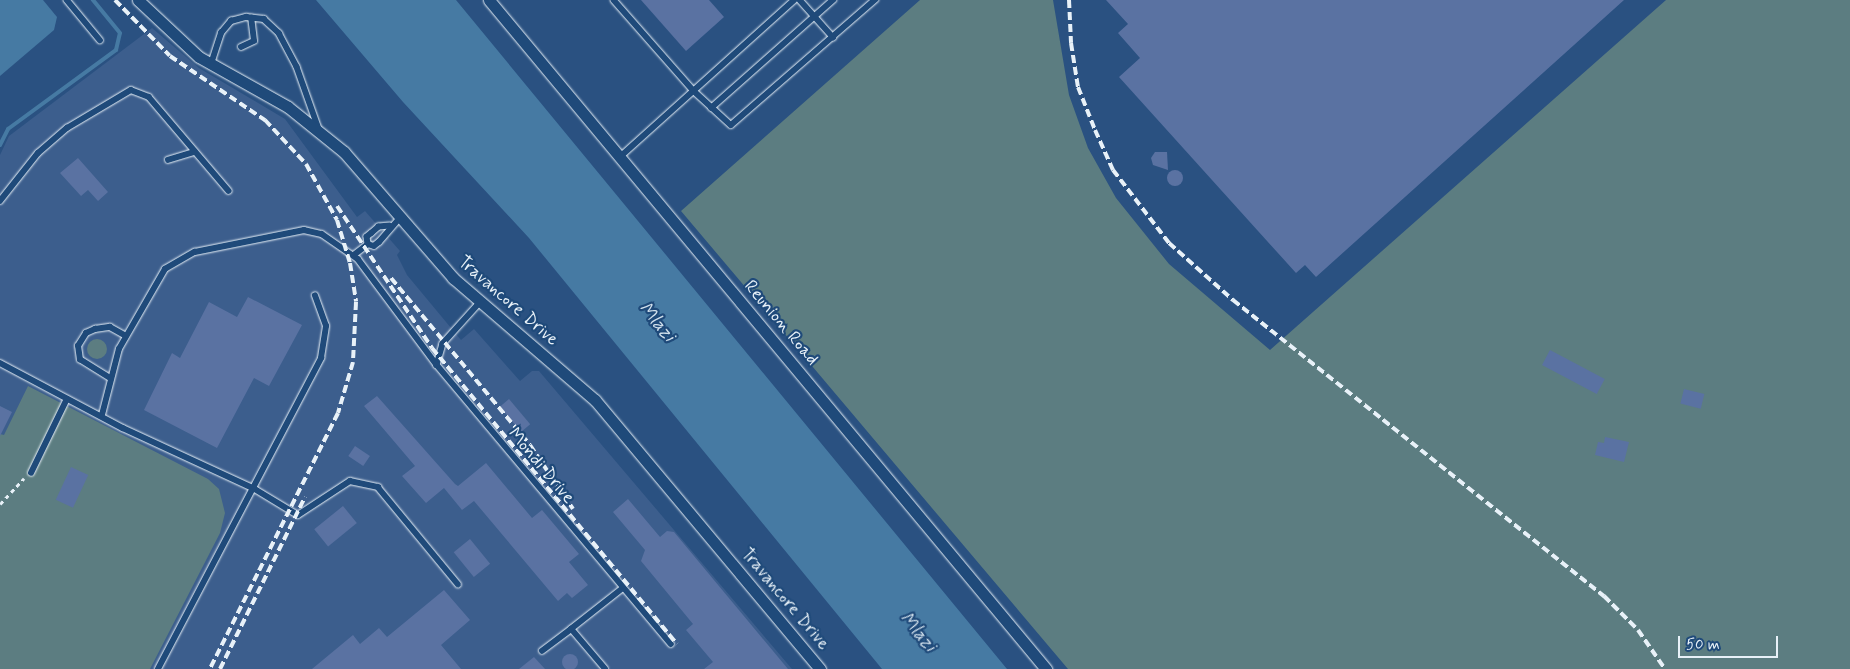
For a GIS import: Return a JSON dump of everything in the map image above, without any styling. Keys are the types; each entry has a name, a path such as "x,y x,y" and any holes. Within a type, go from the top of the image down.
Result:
{"street":[{"name":"Travancore Drive","path":"138,0 177,40 211,64 319,129 480,303 595,400 820,669"},
{"name":"Reunion Road","path":"489,0 621,156 1046,669"}],"lane":[{"path":"67,0 100,40"},
{"path":"614,0 694,91 729,125 736,123 876,0"},
{"path":"621,156 794,0"},
{"path":"800,0 833,37"},
{"path":"711,108 833,0"},
{"path":"241,47 254,41 251,18"},
{"path":"211,64 221,33 231,21 251,18 264,19 279,33 313,105 319,129"},
{"path":"0,201 38,153 67,128 131,90 149,97 229,191"},
{"path":"168,160 196,152"},
{"path":"368,244 374,246 380,242 390,226 400,218"},
{"path":"368,244 367,237 379,227 390,226"},
{"name":"Mondi Drive","path":"102,415 111,379 126,336 165,269 195,252 304,230 322,234 354,255 438,365 671,644"},
{"path":"354,255 368,244"},
{"path":"158,669 255,488 321,358 326,326 315,296"},
{"path":"438,365 443,344 480,303"},
{"path":"111,379 80,360 78,346 86,333 95,329 110,327 126,336"},
{"path":"0,363 67,399 255,488 298,515 350,481 378,486 458,584"},
{"path":"31,472 67,399"},
{"path":"542,652 623,588"},
{"path":"571,629 605,669"}],"path":[{"path":"0,504 8,492 31,472"}],"shaded area":[{"path":"152,28 199,68 285,119 357,217 365,211 400,251 397,255 407,275 461,340 474,329 520,381 532,371 539,371 792,669 0,669 0,155 9,136"}],"green space":[{"path":"920,0 1053,0 1069,95 1088,148 1116,198 1169,264 1270,350 1666,0 1850,0 1850,669 1068,669 681,211"},
{"path":"97,339 104,342 107,349 104,356 97,359 90,356 87,349 90,342"},
{"path":"28,386 208,479 219,489 225,513 220,533 150,669 0,669 0,434 4,435"}],"water":[{"path":"0,0 43,0 57,17 54,30 0,76"},
{"name":"Mlazi","path":"316,0 456,0 1007,669 882,669 529,238 403,102"}],"building":[{"path":"641,0 709,0 724,17 686,51"},
{"path":"1106,0 1624,0 1316,277 1305,265 1296,273 1119,77 1140,58 1118,33 1128,24"},
{"path":"1155,152 1167,152 1168,170 1153,165 1151,158"},
{"path":"78,158 108,192 98,201 88,190 81,196 60,173"},
{"path":"1172,170 1178,170 1183,175 1181,184 1172,186 1167,181 1167,175"},
{"path":"248,297 302,325 269,386 254,378 217,448 144,410 172,353 180,358 209,302 237,317"},
{"path":"1550,350 1605,379 1597,394 1542,365"},
{"path":"1684,389 1704,394 1701,409 1680,404"},
{"path":"377,396 455,484 458,486 486,463 532,518 542,510 579,554 569,562 588,585 572,598 567,593 558,601 474,501 462,510 444,488 426,503 402,476 415,466 364,406"},
{"path":"509,399 530,424 521,432 500,407"},
{"path":"0,406 12,412 0,436"},
{"path":"1605,437 1629,442 1624,462 1595,455 1598,442 1604,443"},
{"path":"355,446 370,456 363,466 348,456"},
{"path":"71,467 88,475 73,508 56,500"},
{"path":"628,499 660,537 667,531 674,532 788,669 704,669 713,662 686,630 693,624 641,561 645,550 613,512"},
{"path":"343,506 357,523 328,546 314,529"},
{"path":"470,539 490,564 474,577 454,552"},
{"path":"444,590 470,620 441,645 461,669 312,669 353,635 360,644 379,628 387,637"},
{"path":"567,654 573,654 578,659 576,668 567,670 562,665 562,659"},
{"path":"534,657 545,669 519,669"}],"waterway":[{"path":"0,145 8,129 116,50 120,33 93,0"}],"railway":[{"path":"115,0 170,56 265,120 306,164 337,220 350,263 356,302 353,362 338,413 210,669"},
{"path":"1069,0 1071,43 1078,87 1095,130 1113,170 1169,243 1233,300 1604,596 1638,630 1665,669"},
{"path":"337,206 432,348 677,644"},
{"path":"391,278 530,445 573,509"},
{"path":"220,669 305,497"}]}
